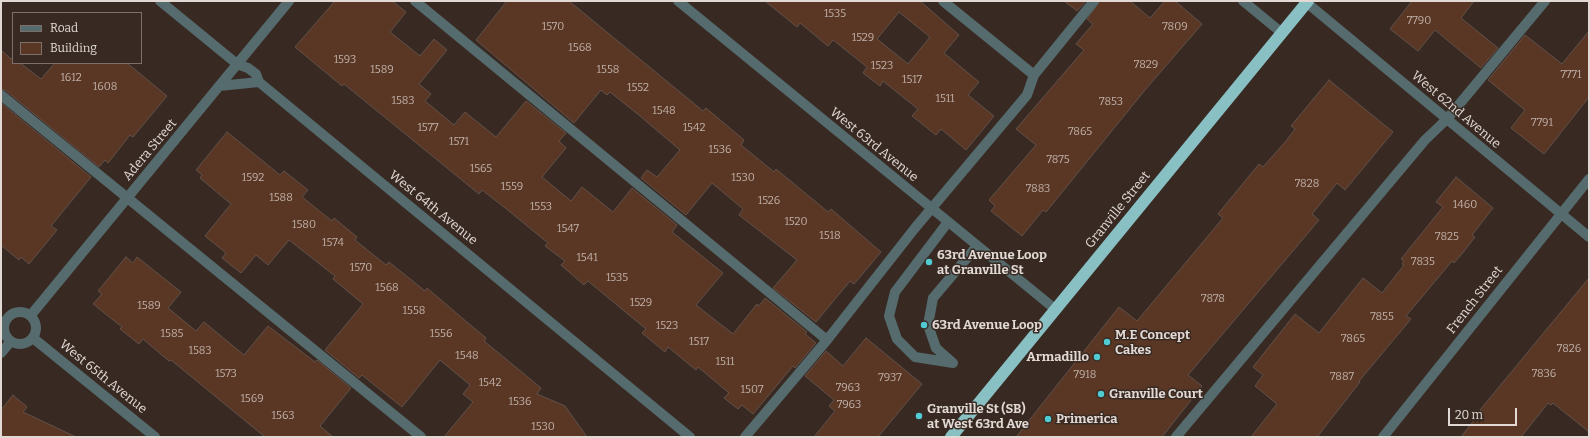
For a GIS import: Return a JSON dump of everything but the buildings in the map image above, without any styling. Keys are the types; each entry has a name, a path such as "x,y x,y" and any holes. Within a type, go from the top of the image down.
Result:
{"highway":[{"name":"Granville Street","path":"951,437 1307,2"}],"street":[{"name":"West 64th Avenue","path":"160,1 237,64 248,68 256,74 258,82 690,437"},
{"name":"Adera Street","path":"31,316 289,1"},
{"path":"415,1 826,340"},
{"name":"West 63rd Avenue","path":"678,1 1055,309"},
{"path":"943,1 1034,75"},
{"path":"746,437 1027,95 1034,75 1094,1"},
{"path":"1242,1 1282,33"},
{"path":"1176,437 1425,140 1447,119 1545,1"},
{"name":"West 62nd Avenue","path":"1307,2 1589,238"},
{"path":"219,86 258,82"},
{"path":"1,95 421,437"},
{"name":"French Street","path":"1383,437 1589,179"},
{"path":"948,222 895,292 889,316 897,339 915,357 953,363 936,348 928,325 933,298 977,246"},
{"path":"19,311 31,316 36,326 33,338 22,344 11,341 6,336 4,330 4,314 19,311"},
{"name":"West 65th Avenue","path":"33,338 155,437"},
{"path":"1,352 11,341"}],"place":[{"name":"63rd Avenue Loop at Granville St","path":"929,262"},
{"name":"63rd Avenue Loop","path":"924,325"},
{"name":"M.E Concept Cakes","path":"1107,342"},
{"name":"Armadillo","path":"1097,357"},
{"name":"Granville Court","path":"1101,394"},
{"name":"Granville St (SB) at West 63rd Ave","path":"919,416"},
{"name":"Primerica","path":"1048,419"}]}
